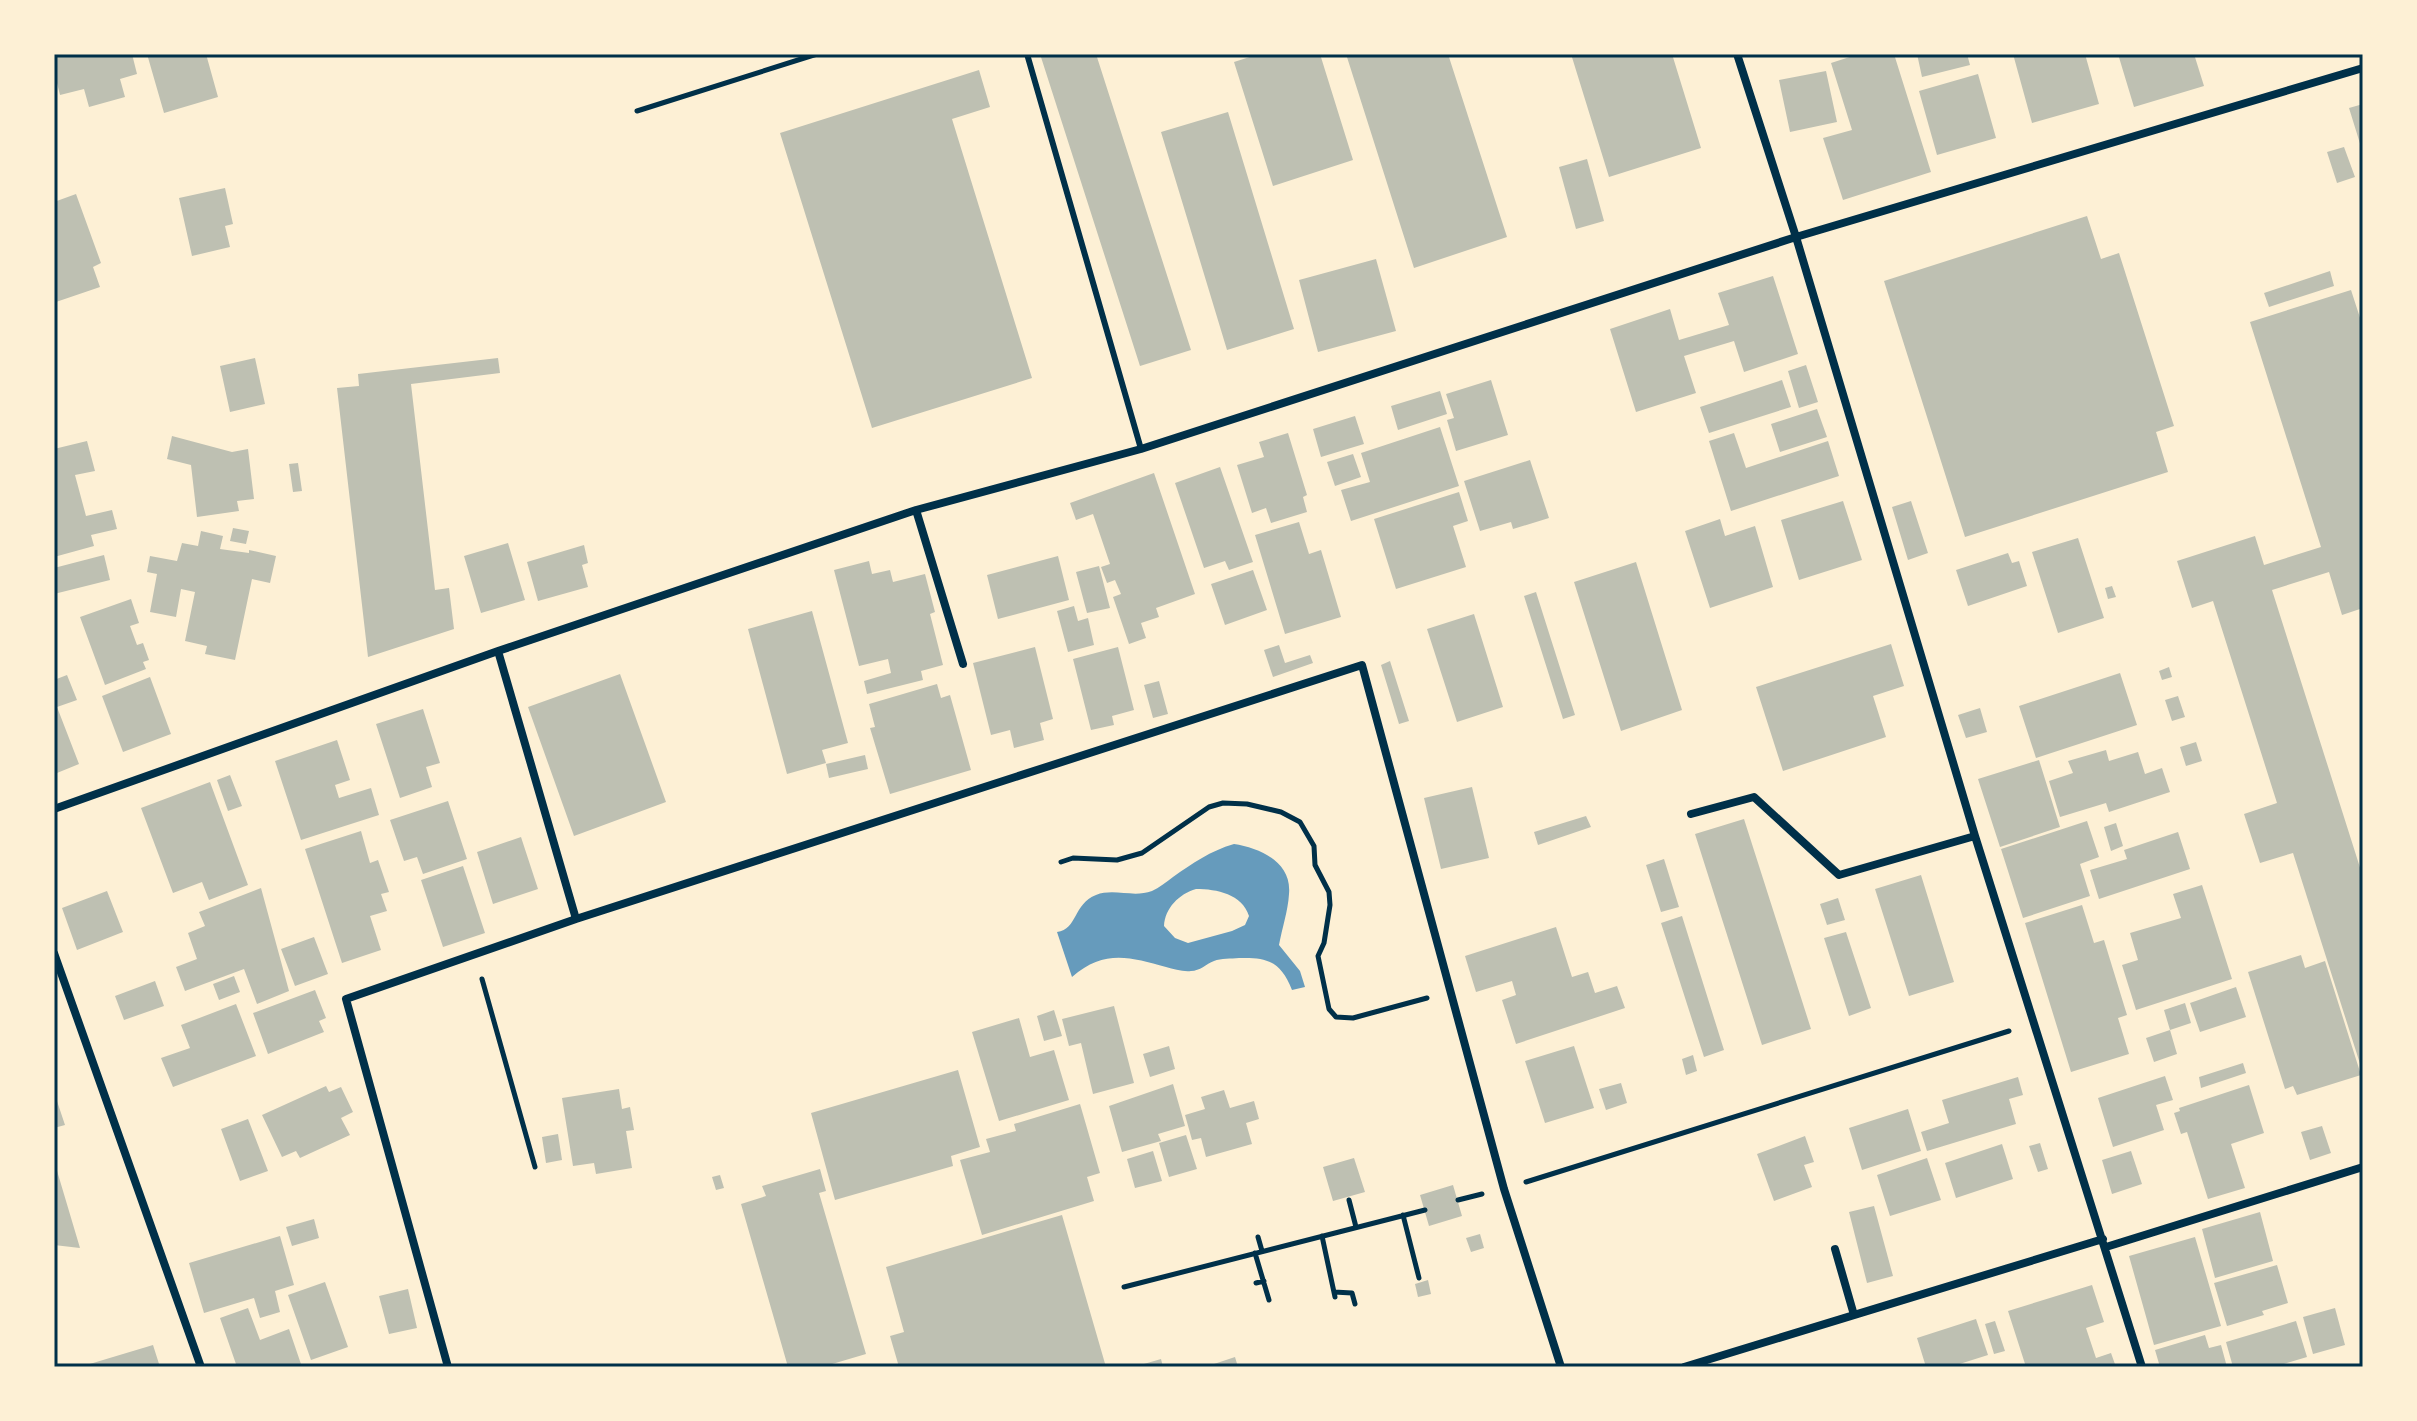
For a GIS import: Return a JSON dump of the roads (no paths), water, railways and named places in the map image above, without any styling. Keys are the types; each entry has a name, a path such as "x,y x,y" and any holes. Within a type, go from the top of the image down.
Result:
{"street":[{"path":"1737,54 1796,237 1975,836 2142,1367"},
{"path":"54,809 498,651 916,510 1141,449 1796,237 2363,68"},
{"path":"916,510 963,664"},
{"path":"498,651 576,919"},
{"path":"448,1367 346,999 576,919 1362,665 1504,1189 1561,1367"},
{"path":"1691,814 1754,797 1839,875 1975,836"},
{"path":"54,953 201,1367"},
{"path":"1684,1367 2363,1167"},
{"path":"1835,1249 1854,1315"}],"lane":[{"path":"1027,54 1141,449"}],"water":[{"path":"1234,844 1264,853 1285,873 1289,894 1279,945 1300,971 1305,987 1292,990 1278,967 1266,960 1249,958 1217,960 1188,971 1129,958 1106,959 1095,962 1072,977 1057,932 1069,926 1083,904 1103,893 1138,894 1152,891 1202,858","holes":["1204,889 1228,894 1241,902 1249,916 1245,925 1188,943 1175,938 1164,926 1170,908 1184,894"]}]}
